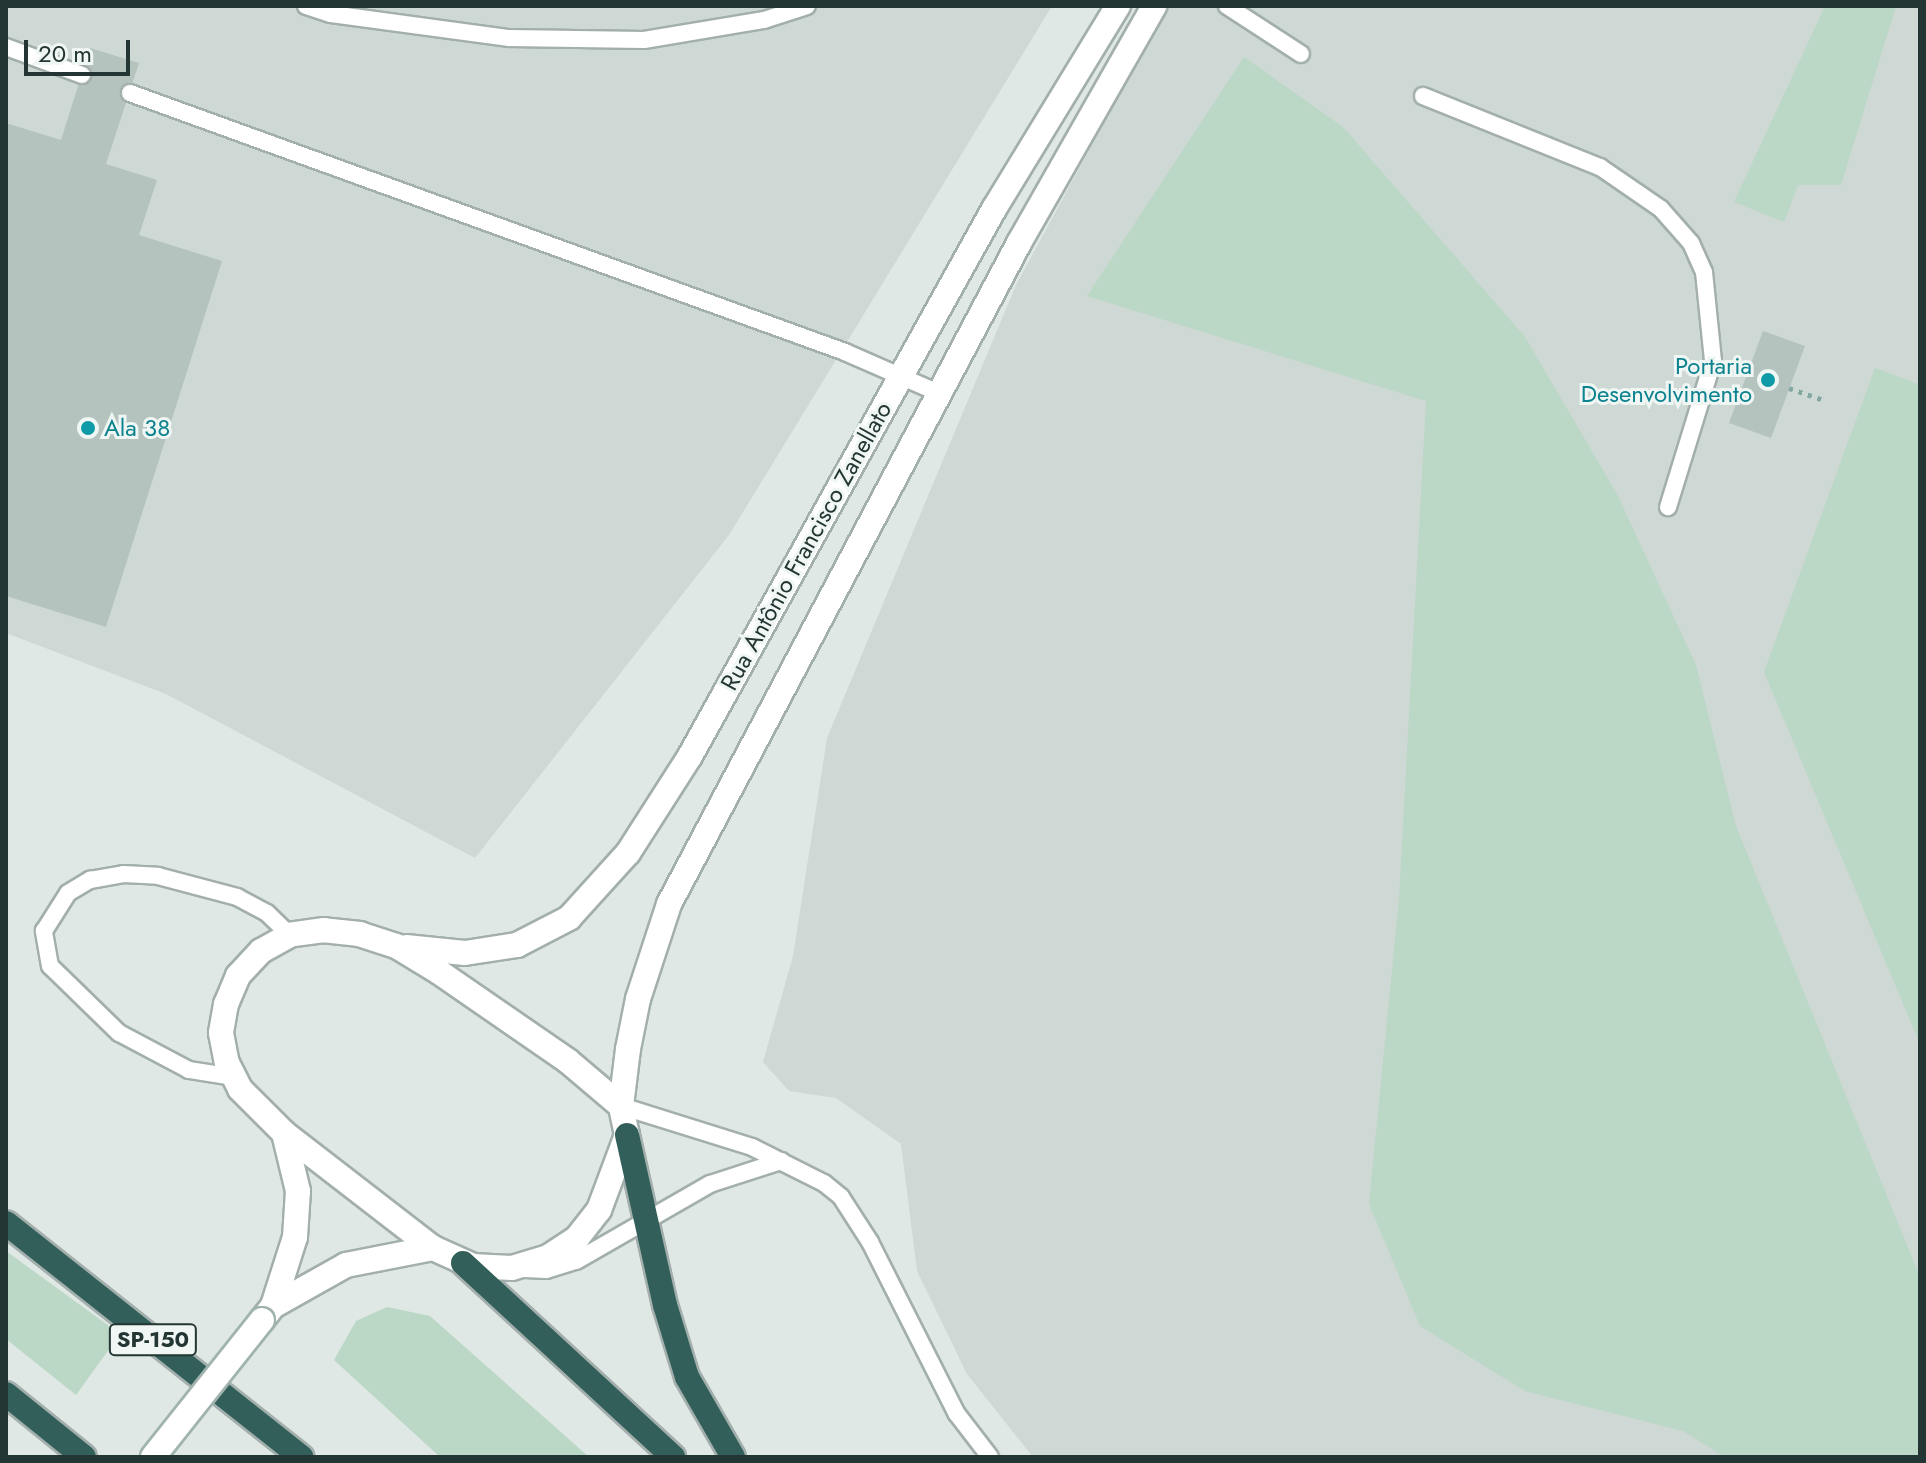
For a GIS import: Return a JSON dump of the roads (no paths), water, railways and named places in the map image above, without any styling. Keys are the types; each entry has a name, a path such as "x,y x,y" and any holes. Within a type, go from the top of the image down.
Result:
{"highway":[{"path":"627,1135 687,1377 733,1457"},
{"name":"SP-150","path":"6,1223 301,1457"},
{"path":"463,1263 673,1457"},
{"path":"6,1394 84,1457"}],"street":[{"name":"Rua Antônio Francisco Zanellato","path":"512,1268 463,1263 433,1248 284,1133 234,1077 221,1033 226,1004 238,976 261,951 290,935 324,930 396,946 494,951 548,932 589,900 660,807 900,374 1118,6"},
{"name":"Rua Antônio Francisco Zanellato","path":"627,1135 621,1106 638,999 669,904 1019,243 1154,6"},
{"name":"Rua Antônio Francisco Zanellato","path":"396,946 568,1061 621,1106"},
{"path":"268,1313 298,1216 297,1180 284,1133"},
{"path":"512,1268 548,1257 588,1225 607,1193 627,1135"},
{"path":"153,1457 268,1313 346,1265 433,1248"}],"lane":[{"path":"306,6 331,14 509,38 644,40 764,20 807,6"},
{"path":"1227,6 1301,54"},
{"path":"6,47 82,75"},
{"path":"130,93 900,374 941,394"},
{"path":"1423,96 1600,167 1661,209 1691,243 1704,272 1713,361 1668,507"},
{"path":"234,1077 189,1070 155,1056 119,1033 50,966 44,931 68,893 90,880 123,874 158,876 237,897 267,913 290,935"},
{"path":"621,1106 781,1161 824,1183 857,1219 957,1414 990,1457"},
{"path":"512,1268 559,1268 710,1184 781,1161"}],"place":[{"name":"Portaria Desenvolvimento","path":"1768,380"},
{"name":"Ala 38","path":"88,428"}]}
